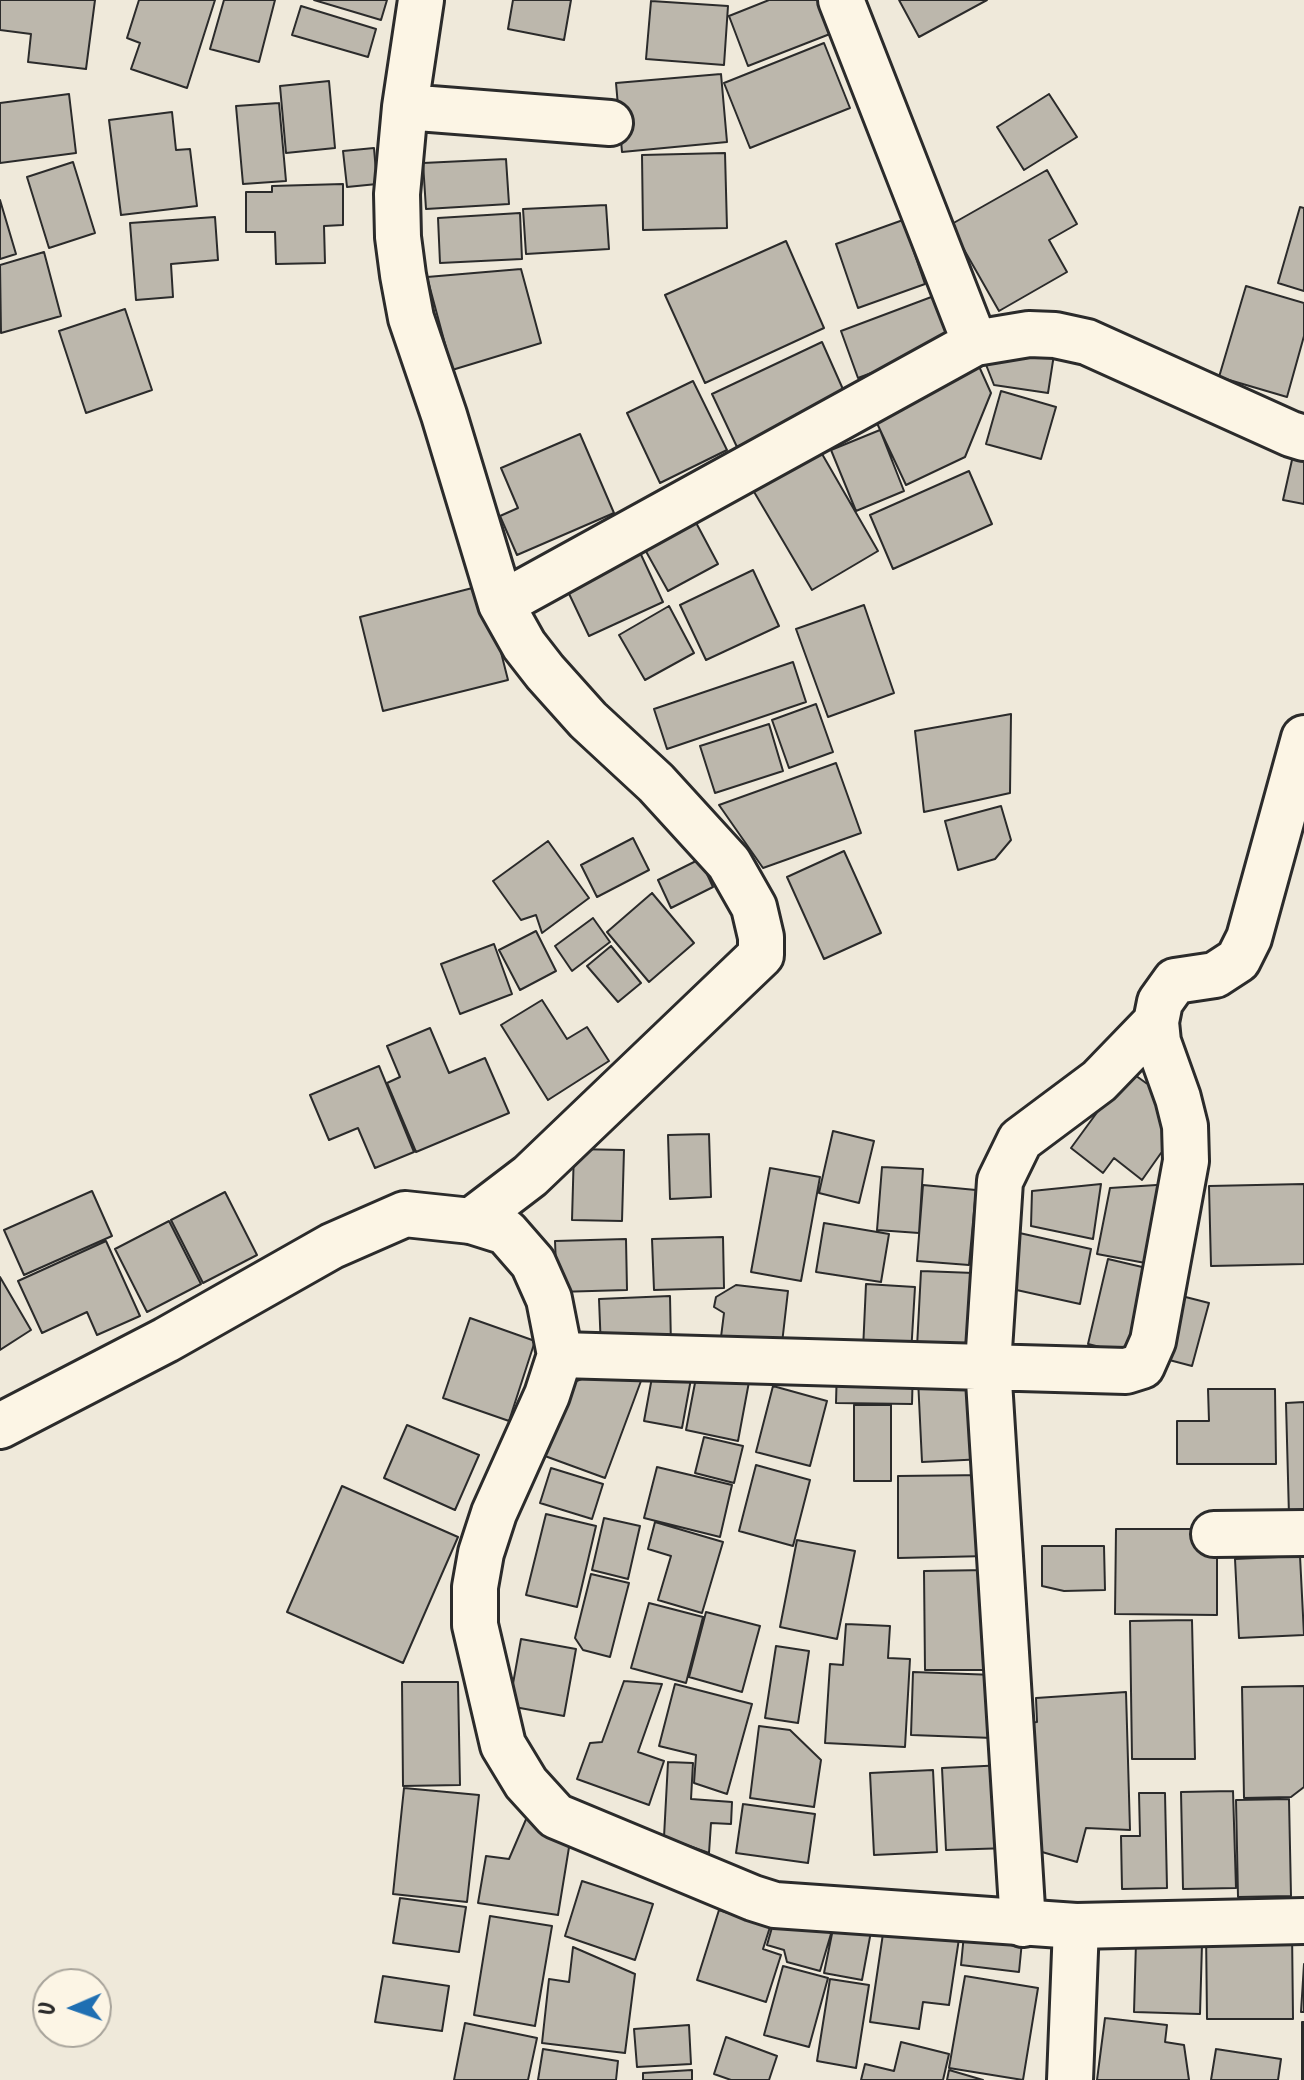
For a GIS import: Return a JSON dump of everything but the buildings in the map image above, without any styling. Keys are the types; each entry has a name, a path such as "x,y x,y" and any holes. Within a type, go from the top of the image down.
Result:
{"street":[{"path":"421,0 405,107 397,194 403,275 411,318 501,604 524,645 545,672 588,720 656,783 729,863 754,907 761,937 761,955 530,1176 471,1221"},
{"path":"841,0 975,343"},
{"path":"405,107 610,123"},
{"path":"501,604 975,343 1029,334 1055,335 1087,342 1304,438"},
{"path":"560,1355 1126,1371 1142,1366 1153,1341 1186,1161 1185,1126 1158,1042 1156,1022 1160,1002 1175,981 1215,975 1238,960 1249,938 1304,738"},
{"path":"1023,1924 988,1365 1000,1181 1020,1140 1099,1081 1156,1022"},
{"path":"0,1426 166,1340 332,1246 405,1214 471,1221 506,1232 533,1263 549,1299 560,1355 547,1395 494,1513 481,1553 475,1587 475,1625 503,1745 526,1783 556,1816 775,1905 1076,1926 1304,1921"},
{"path":"1214,1534 1304,1533"},
{"path":"1070,2080 1076,1926"}]}
